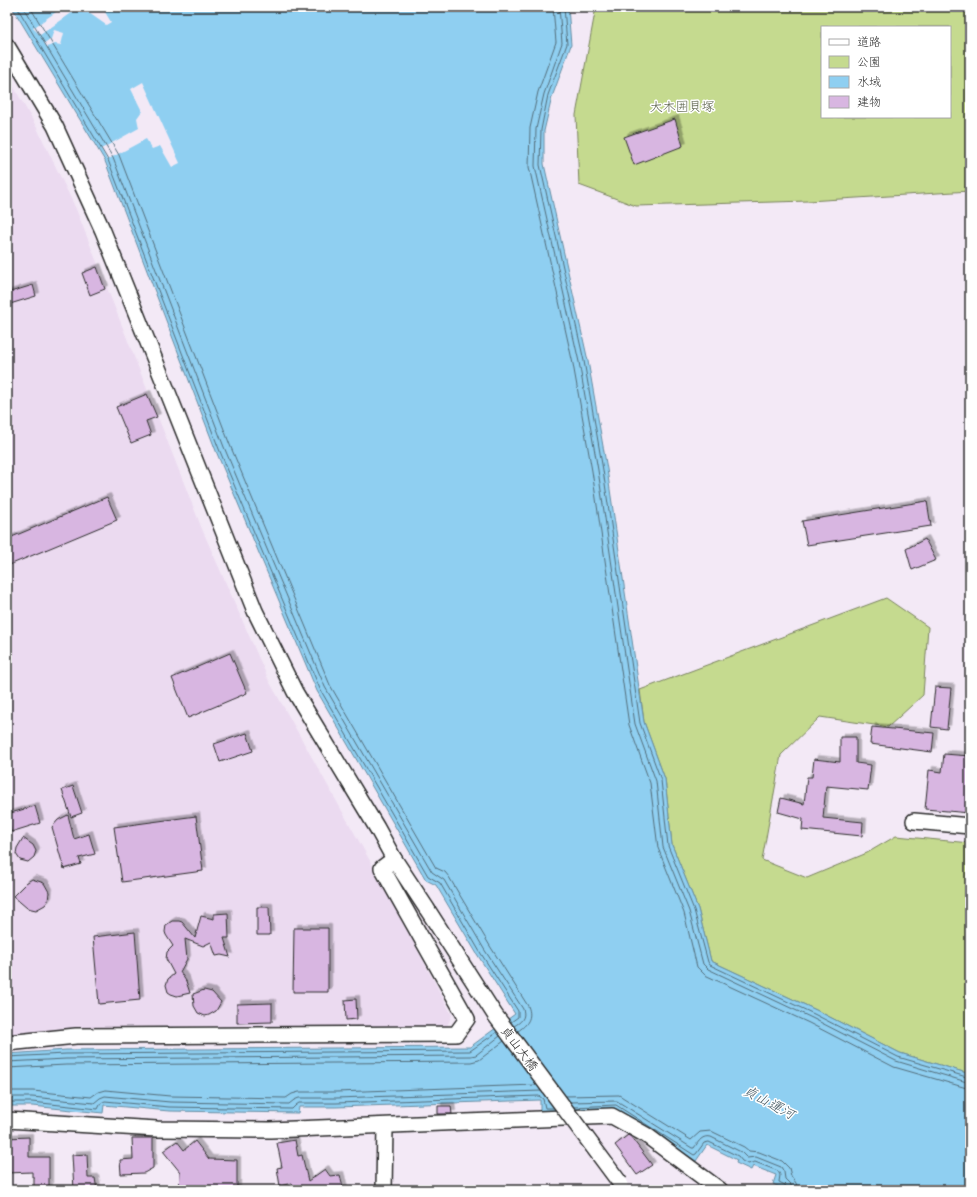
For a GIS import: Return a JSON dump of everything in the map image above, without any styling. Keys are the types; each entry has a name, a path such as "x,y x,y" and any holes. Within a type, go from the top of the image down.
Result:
{"street":[{"name":"貞山大橋","path":"7,46 56,126 103,231 255,611 295,692 394,858 495,1015 623,1187"},
{"path":"914,821 970,826"},
{"path":"7,1043 76,1036 456,1034 467,1019 382,868 394,858"},
{"path":"7,1120 157,1129 270,1130 612,1116 646,1135 720,1190"},
{"path":"384,1190 385,1126"}],"shaded area":[{"path":"7,75 37,128 76,209 202,529 269,681 369,859 452,1015 447,1026 78,1027 7,1036"}],"green space":[{"name":"大木囲貝塚","path":"596,7 970,7 970,191 808,201 636,206 579,185 576,115"},
{"path":"886,598 928,627 923,695 888,727 820,717 781,755 762,860 807,878 867,853 896,836 970,843 970,1074 900,1053 816,1010 711,961 698,909 672,845 665,779 644,722 640,690"}],"water":[{"name":"貞山運河","path":"12,7 568,7 571,45 552,97 544,131 544,164 588,361 607,469 644,722 665,779 672,845 698,909 711,961 816,1010 900,1053 970,1074 970,1190 786,1190 773,1184 776,1175 753,1166 751,1170 736,1163 737,1160 707,1145 696,1161 615,1109 540,1112 540,1100 299,1107 298,1113 169,1111 104,1105 103,1113 32,1106 7,1106 7,1054 66,1050 470,1047 515,1014 436,885 426,880 317,691 216,451 105,161"}],"pier":[{"path":"63,7 102,7 111,22 106,25 89,13 76,10 40,35 33,28"},
{"path":"54,30 64,33 61,45 55,44 47,47 44,43 51,39"},
{"path":"143,82 180,163 172,167 160,146 152,149 146,139 107,160 101,149 139,128 137,118 142,111 131,89"}],"building":[{"path":"675,119 683,146 634,165 624,137"},
{"path":"97,267 105,289 90,295 82,273"},
{"path":"33,285 36,296 10,304 7,293"},
{"path":"147,394 157,417 146,421 151,435 131,443 116,407"},
{"path":"107,497 117,520 7,566 7,539"},
{"path":"927,501 931,526 807,545 802,521"},
{"path":"925,539 936,560 912,570 906,549"},
{"path":"230,653 247,693 188,718 172,678"},
{"path":"935,687 951,688 947,729 931,727"},
{"path":"872,727 934,733 932,752 870,744"},
{"path":"247,733 253,751 220,762 214,744"},
{"path":"840,737 856,737 856,763 871,765 868,790 826,786 823,818 863,822 862,836 802,830 803,819 778,812 781,798 804,804 807,777 812,777 814,759 840,762"},
{"path":"944,754 970,756 970,813 925,809 929,770 942,772"},
{"path":"73,786 82,813 71,817 62,790"},
{"path":"35,806 40,823 11,832 7,814"},
{"path":"68,815 74,839 89,834 95,854 79,858 81,864 64,869 52,827 58,820"},
{"path":"196,816 203,871 122,882 114,827"},
{"path":"23,838 33,845 36,851 34,857 28,862 20,860 16,854 17,848"},
{"path":"32,879 44,883 49,892 48,901 45,905 36,910 27,908 13,896"},
{"path":"257,907 269,907 270,935 257,935"},
{"path":"228,913 229,938 224,938 230,957 221,955 216,956 211,942 203,946 185,939 187,959 180,972 186,981 190,993 177,996 168,992 166,985 168,979 174,974 166,959 167,952 173,946 165,932 166,925 172,921 182,922 195,938 201,916 214,919 214,914"},
{"path":"294,928 328,928 328,992 293,992"},
{"path":"135,932 140,1000 99,1004 93,937"},
{"path":"204,990 212,992 221,1002 216,1011 205,1016 198,1013 194,1006 193,994"},
{"path":"356,999 357,1019 346,1020 345,1000"},
{"path":"272,1003 272,1022 237,1023 237,1004"},
{"path":"438,1106 451,1106 452,1114 438,1114"},
{"path":"628,1135 652,1165 637,1175 615,1145"},
{"path":"29,1137 29,1157 49,1157 49,1190 34,1190 34,1177 32,1177 32,1172 7,1173 7,1138"},
{"path":"132,1138 153,1138 153,1168 144,1173 121,1174 120,1160 133,1159"},
{"path":"295,1140 298,1156 302,1155 308,1181 325,1169 330,1176 340,1175 344,1190 295,1190 292,1183 280,1186 277,1168 282,1167 277,1143"},
{"path":"177,1141 184,1150 195,1141 209,1159 237,1160 237,1190 179,1189 180,1172 163,1151"},
{"path":"87,1154 88,1178 95,1178 97,1190 74,1190 72,1155"}]}
